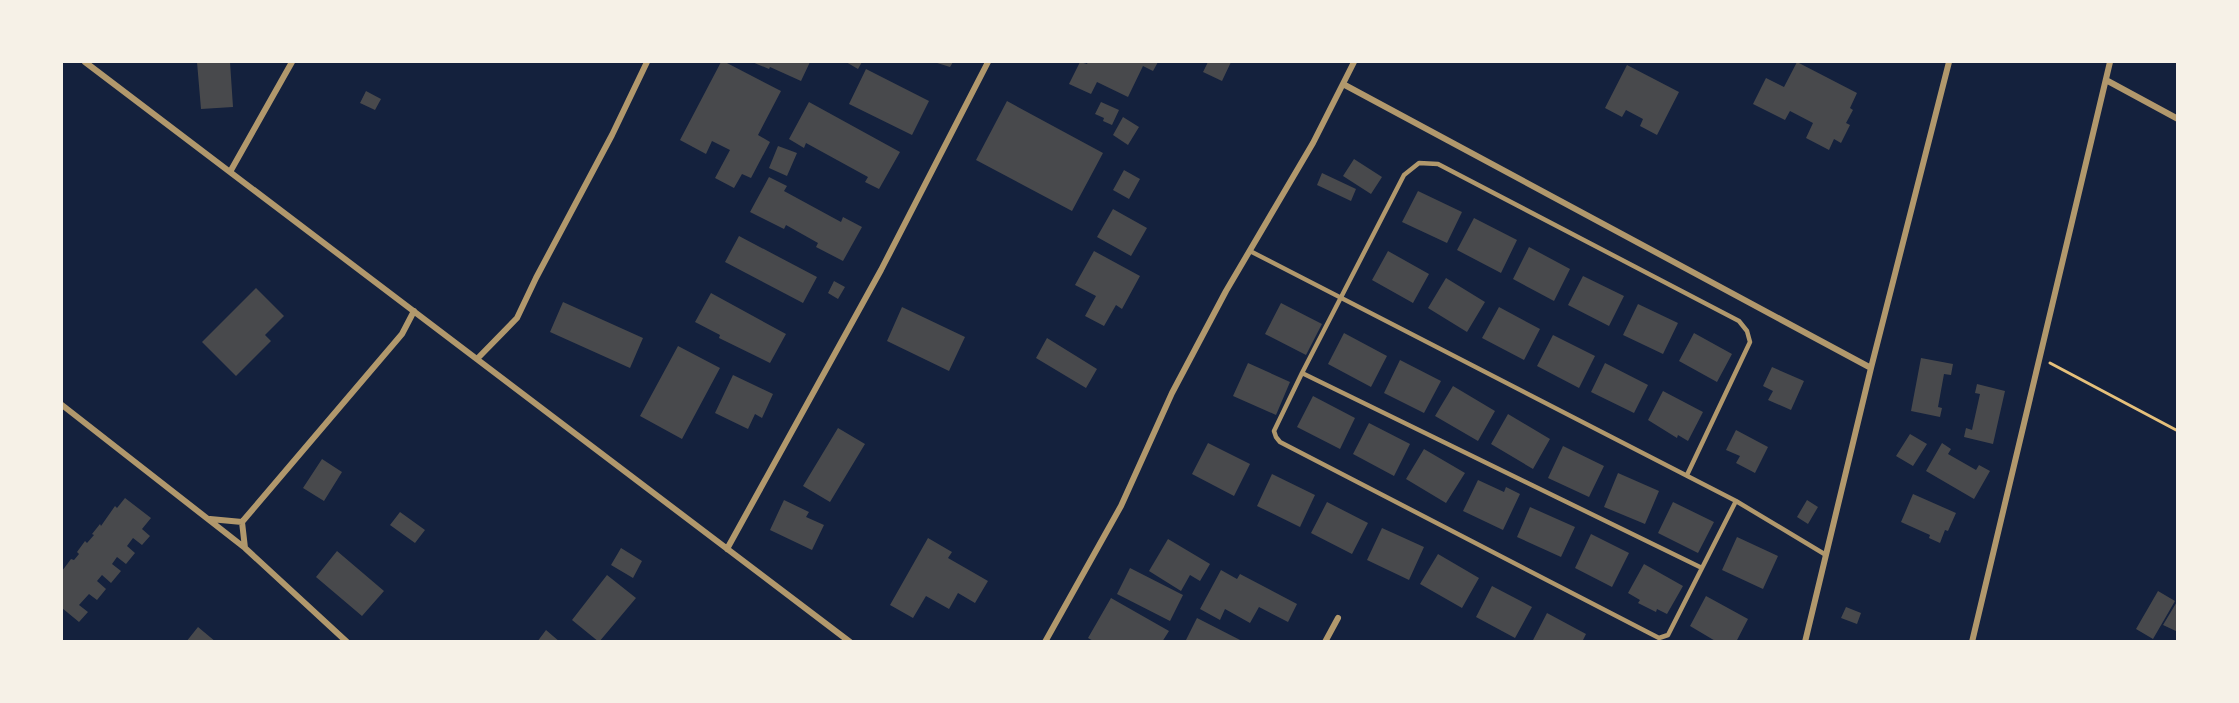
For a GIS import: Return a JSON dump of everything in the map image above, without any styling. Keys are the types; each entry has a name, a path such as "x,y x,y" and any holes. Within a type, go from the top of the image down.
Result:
{"street":[{"path":"85,62 850,642"},
{"path":"230,172 292,62"},
{"path":"477,359 517,318 612,135 647,62"},
{"path":"727,549 881,270 988,62"},
{"path":"1045,642 1121,506 1172,393 1226,291 1313,142 1354,62"},
{"path":"1805,642 1870,368 1949,62"},
{"path":"1972,642 2110,62"},
{"path":"2106,80 2178,119"},
{"path":"1343,84 1870,368"},
{"path":"245,548 242,522 402,334 414,311"},
{"path":"62,405 245,548 347,642"},
{"path":"208,519 242,522"},
{"path":"1325,642 1338,618"}],"lane":[{"path":"1687,476 1750,342 1747,331 1739,321 1438,164 1419,163 1404,175 1274,431 1280,442 1653,635 1664,638 1668,635 1736,501"},
{"path":"1250,251 1736,501 1826,555"},
{"path":"1302,374 1702,568"}],"path":[{"path":"2041,358 2178,431"}],"building":[{"path":"197,62 230,62 233,107 201,109"},
{"path":"721,62 781,91 758,135 770,142 751,178 742,174 734,188 715,178 730,150 712,141 706,154 680,140"},
{"path":"752,62 810,62 801,81 770,67 769,69"},
{"path":"846,62 862,62 858,69"},
{"path":"934,62 953,62 950,67"},
{"path":"1080,62 1087,64 1088,62 1158,62 1153,71 1143,66 1128,97 1097,82 1091,94 1069,84"},
{"path":"1208,62 1231,62 1222,81 1203,72"},
{"path":"1797,62 1857,93 1850,108 1853,110 1846,123 1850,125 1841,143 1834,139 1829,150 1806,138 1813,123 1790,111 1785,120 1753,104 1766,78 1784,87"},
{"path":"1627,65 1679,92 1657,135 1640,126 1643,119 1626,110 1622,117 1605,108"},
{"path":"866,69 929,101 912,135 849,104"},
{"path":"366,91 381,99 375,110 360,103"},
{"path":"1007,101 1103,153 1072,211 976,160"},
{"path":"809,102 900,152 879,189 865,182 868,177 806,143 804,148 789,139"},
{"path":"1101,102 1119,110 1112,125 1095,114"},
{"path":"1123,117 1139,127 1128,145 1113,135"},
{"path":"778,146 797,153 787,176 769,168"},
{"path":"1354,159 1382,177 1371,194 1343,176"},
{"path":"1124,170 1140,179 1129,199 1113,190"},
{"path":"1322,173 1356,189 1351,201 1317,185"},
{"path":"769,177 787,186 784,191 841,222 843,217 862,227 843,261 816,247 818,243 786,225 784,229 750,212"},
{"path":"1418,191 1462,212 1447,243 1402,222"},
{"path":"1113,209 1147,228 1131,256 1097,237"},
{"path":"1474,218 1517,240 1501,273 1457,250"},
{"path":"739,236 817,277 803,303 725,262"},
{"path":"1529,247 1570,269 1554,301 1513,279"},
{"path":"1094,251 1140,276 1122,309 1116,305 1104,326 1085,316 1096,296 1075,285"},
{"path":"1388,251 1429,274 1413,303 1372,280"},
{"path":"1583,276 1624,296 1609,326 1568,305"},
{"path":"1446,278 1485,302 1467,332 1428,308"},
{"path":"834,281 845,287 838,299 828,293"},
{"path":"256,288 284,316 265,335 271,341 236,376 202,342"},
{"path":"711,293 786,334 770,363 719,338 720,335 695,322"},
{"path":"563,302 643,338 630,368 550,332"},
{"path":"1281,303 1322,324 1306,355 1265,334"},
{"path":"1638,304 1678,323 1663,354 1623,335"},
{"path":"902,307 965,337 949,371 887,341"},
{"path":"1499,307 1540,329 1524,360 1482,338"},
{"path":"1344,333 1387,356 1371,387 1328,364"},
{"path":"1694,333 1732,354 1717,382 1679,361"},
{"path":"1553,335 1595,356 1579,388 1537,366"},
{"path":"1047,338 1097,369 1086,388 1036,358"},
{"path":"678,346 720,368 682,439 640,416"},
{"path":"1921,358 1953,364 1951,375 1944,374 1938,407 1942,408 1940,417 1911,411"},
{"path":"1400,360 1441,381 1424,413 1384,393"},
{"path":"1248,363 1290,382 1276,415 1233,396"},
{"path":"1605,363 1648,385 1634,413 1591,392"},
{"path":"1772,367 1804,381 1791,410 1768,400 1773,391 1763,386"},
{"path":"733,375 773,394 762,418 755,414 748,429 715,413"},
{"path":"1977,384 2005,391 1993,444 1964,437 1966,428 1972,430 1980,394 1975,393"},
{"path":"1453,386 1495,411 1478,441 1435,416"},
{"path":"1663,391 1703,412 1688,441 1678,435 1677,438 1648,420"},
{"path":"1313,396 1355,418 1340,449 1297,427"},
{"path":"1508,414 1550,439 1533,469 1491,444"},
{"path":"1369,423 1410,444 1394,476 1353,454"},
{"path":"838,428 865,444 830,502 803,486"},
{"path":"1736,430 1768,447 1755,473 1736,463 1740,456 1726,450"},
{"path":"1910,434 1927,444 1913,466 1896,456"},
{"path":"1208,443 1250,464 1234,496 1192,474"},
{"path":"1942,443 1951,449 1948,454 1976,470 1979,465 1990,471 1974,499 1926,471"},
{"path":"1563,446 1604,466 1589,497 1548,478"},
{"path":"1424,449 1465,473 1446,503 1406,479"},
{"path":"322,459 342,472 324,501 303,488"},
{"path":"1618,473 1659,491 1645,524 1604,507"},
{"path":"1272,474 1315,495 1300,527 1257,506"},
{"path":"1478,480 1504,492 1506,487 1520,494 1503,530 1463,511"},
{"path":"1913,494 1956,513 1940,543 1929,538 1930,535 1901,522"},
{"path":"125,498 151,518 142,529 150,536 142,545 133,538 127,546 135,553 126,564 117,557 112,564 121,571 111,583 102,575 97,581 106,589 97,600 89,594 79,605 88,612 79,622 62,608 62,571 71,559 74,560 79,554 77,552 85,541 87,543 94,535 92,534 100,524 101,526 115,506 117,508"},
{"path":"784,500 809,512 806,517 824,525 812,550 770,530"},
{"path":"1807,500 1818,507 1808,524 1797,517"},
{"path":"1327,502 1368,523 1352,554 1311,533"},
{"path":"1673,502 1714,522 1698,553 1658,533"},
{"path":"1530,507 1575,527 1561,557 1517,537"},
{"path":"400,512 425,530 415,543 390,525"},
{"path":"1382,528 1424,547 1409,580 1367,560"},
{"path":"1591,534 1629,553 1612,587 1575,568"},
{"path":"1737,537 1778,556 1763,589 1722,570"},
{"path":"928,538 952,552 948,558 988,581 975,603 958,593 949,609 926,596 913,618 890,605"},
{"path":"1168,539 1210,564 1200,581 1190,575 1181,591 1149,571"},
{"path":"621,548 642,561 633,578 611,565"},
{"path":"337,551 384,591 362,616 316,577"},
{"path":"1438,554 1479,578 1462,608 1420,584"},
{"path":"1644,564 1683,586 1667,614 1657,609 1656,612 1638,603 1640,600 1628,593"},
{"path":"1130,568 1183,595 1170,621 1117,594"},
{"path":"1221,570 1237,579 1240,574 1297,604 1288,622 1259,607 1250,623 1225,609 1220,620 1200,609"},
{"path":"607,575 636,598 599,642 572,620"},
{"path":"1492,586 1532,607 1515,638 1476,617"},
{"path":"2158,591 2175,601 2153,639 2136,629"},
{"path":"1706,596 1748,619 1736,642 1717,642 1690,626"},
{"path":"1111,598 1169,631 1162,642 1095,642 1088,638"},
{"path":"2178,600 2178,632 2163,625"},
{"path":"1846,607 1861,613 1857,624 1841,618"},
{"path":"1547,613 1586,634 1582,642 1532,642"},
{"path":"1197,618 1244,642 1185,642"},
{"path":"198,627 216,642 186,642"},
{"path":"546,630 560,642 537,642"}]}
